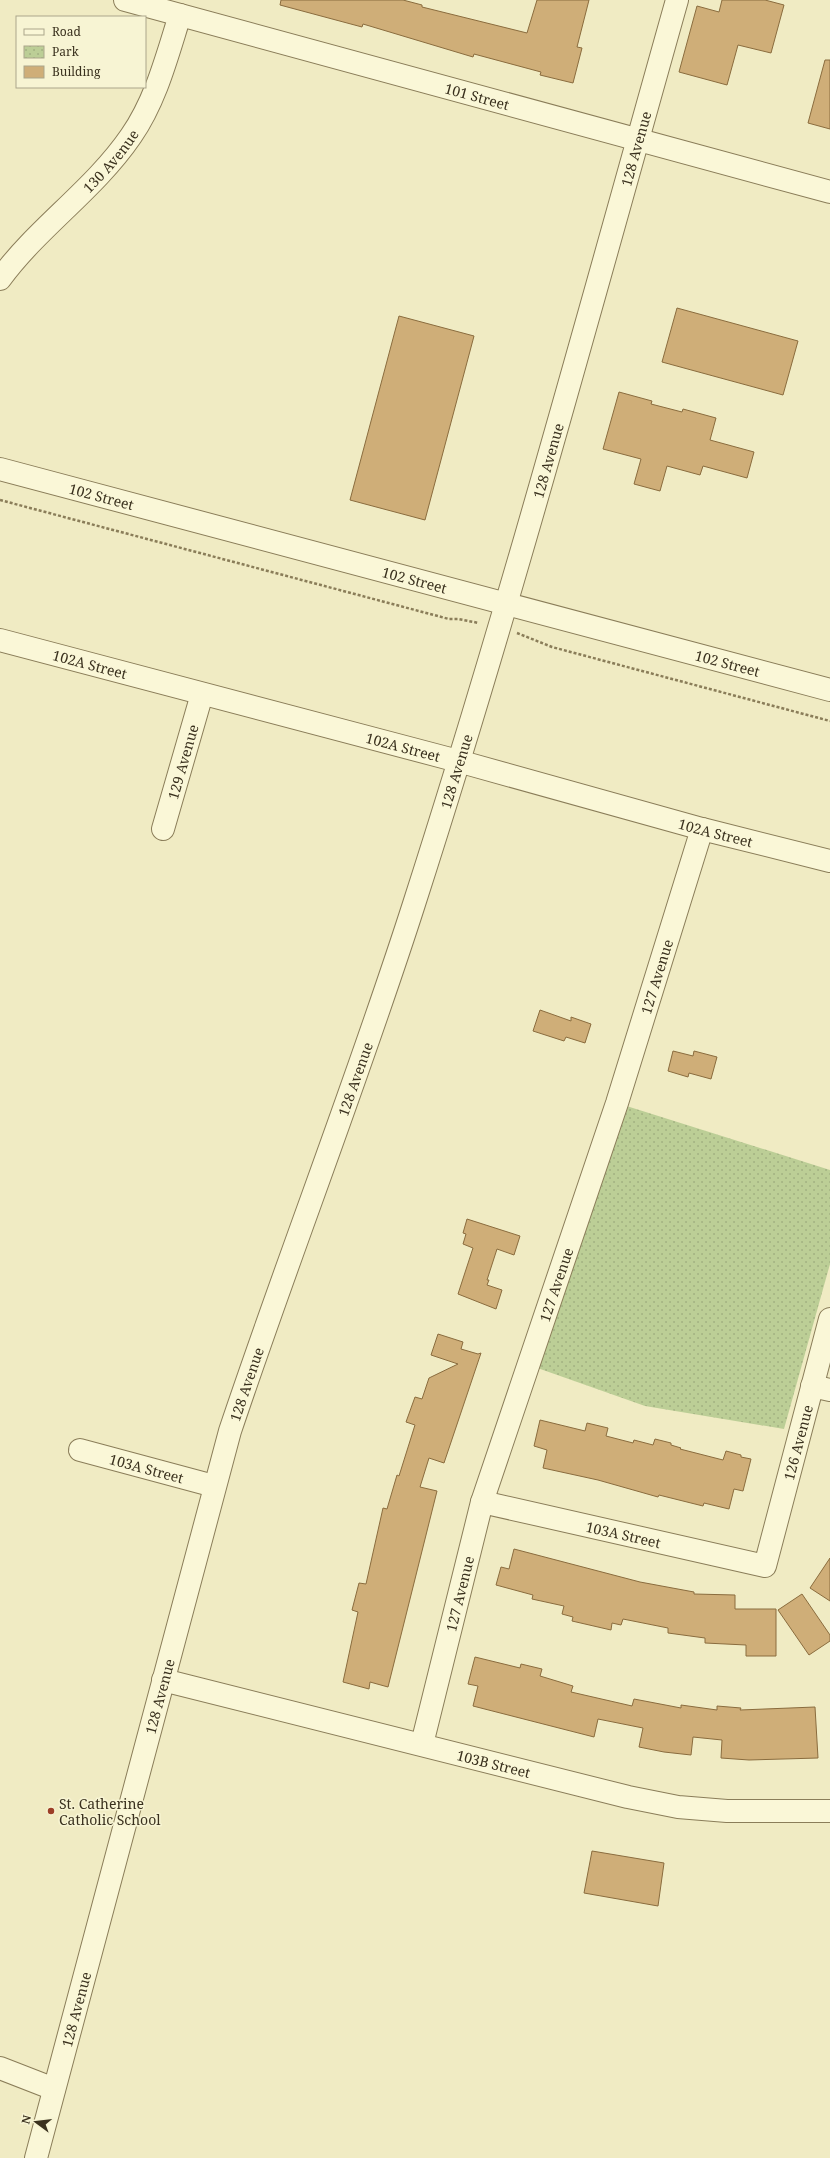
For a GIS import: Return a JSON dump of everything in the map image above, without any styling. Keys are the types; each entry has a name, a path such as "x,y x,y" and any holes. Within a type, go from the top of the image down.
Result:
{"street":[{"name":"101 Street","path":"124,0 830,192"},
{"name":"128 Avenue","path":"36,2158 214,1486 230,1431 262,1336 371,1034 414,902 506,604 677,0"},
{"name":"130 Avenue","path":"0,279 18,255 100,175 131,136 148,106 180,15"},
{"name":"102 Street","path":"0,469 830,690"},
{"name":"102A Street","path":"0,640 458,761 702,829 830,861"},
{"name":"129 Avenue","path":"163,829 202,694"},
{"name":"127 Avenue","path":"422,1744 482,1502 616,1102 702,829"},
{"name":"126 Avenue","path":"765,1566 821,1388 830,1319"},
{"name":"103A Street","path":"80,1450 214,1486"},
{"name":"103A Street","path":"482,1502 765,1566"},
{"name":"103B Street","path":"163,1680 628,1797 678,1807 727,1811 830,1811"},
{"path":"0,2068 54,2089"}],"path":[{"path":"0,500 449,619 458,619 498,628 552,647 830,721"}],"green space":[{"path":"617,1103 830,1170 830,1264 784,1429 645,1406 529,1365"}],"building":[{"path":"281,0 403,0 422,5 422,7 527,33 537,0 589,0 577,47 582,48 573,83 540,75 541,72 474,54 473,57 363,24 362,27 280,5"},
{"path":"722,0 765,0 784,5 771,53 738,45 727,85 679,72 697,6 719,12"},
{"path":"825,60 830,60 830,129 808,123"},
{"path":"677,308 798,341 783,395 662,362"},
{"path":"399,316 474,336 425,520 350,500"},
{"path":"619,392 652,401 651,404 682,412 683,409 716,418 710,440 754,452 747,478 703,466 700,475 667,466 660,491 634,484 641,459 603,449"},
{"path":"540,1010 571,1021 571,1017 591,1024 585,1043 566,1037 564,1041 533,1031"},
{"path":"673,1051 693,1056 694,1051 717,1057 711,1079 689,1073 688,1077 668,1071"},
{"path":"467,1219 520,1236 514,1255 497,1249 487,1280 489,1280 487,1285 502,1290 496,1309 458,1294 473,1248 463,1244 466,1234 463,1233"},
{"path":"438,1334 463,1342 461,1349 478,1354 481,1353 444,1463 429,1458 420,1487 437,1491 388,1687 370,1682 369,1689 343,1682 358,1612 352,1610 359,1583 366,1584 383,1508 387,1509 397,1475 399,1476 415,1425 406,1422 415,1397 422,1399 429,1378 458,1364 431,1355"},
{"path":"540,1420 585,1431 587,1423 608,1428 606,1436 633,1443 634,1440 653,1445 655,1439 671,1443 671,1445 681,1448 680,1449 723,1460 726,1451 741,1455 741,1457 751,1459 743,1491 734,1489 729,1509 704,1503 703,1506 659,1495 658,1497 598,1480 543,1468 547,1450 534,1446"},
{"path":"514,1549 640,1582 694,1592 694,1594 735,1595 735,1609 776,1609 776,1656 746,1656 746,1645 705,1643 705,1638 668,1633 668,1628 623,1619 621,1625 612,1623 611,1630 572,1621 573,1617 562,1614 564,1606 532,1599 533,1595 496,1585 501,1567 509,1569"},
{"path":"830,1558 830,1601 810,1588"},
{"path":"802,1594 830,1635 830,1641 809,1655 778,1610"},
{"path":"475,1657 520,1668 521,1664 542,1669 540,1676 573,1686 571,1692 632,1706 634,1699 681,1708 681,1705 717,1710 717,1706 741,1708 740,1710 815,1707 818,1758 749,1760 721,1758 722,1740 693,1737 691,1755 664,1752 639,1747 643,1728 598,1719 594,1737 473,1706 478,1686 468,1684"},
{"path":"592,1851 664,1863 658,1906 584,1893"}],"place":[{"name":"St. Catherine Catholic School","path":"51,1811"}]}
